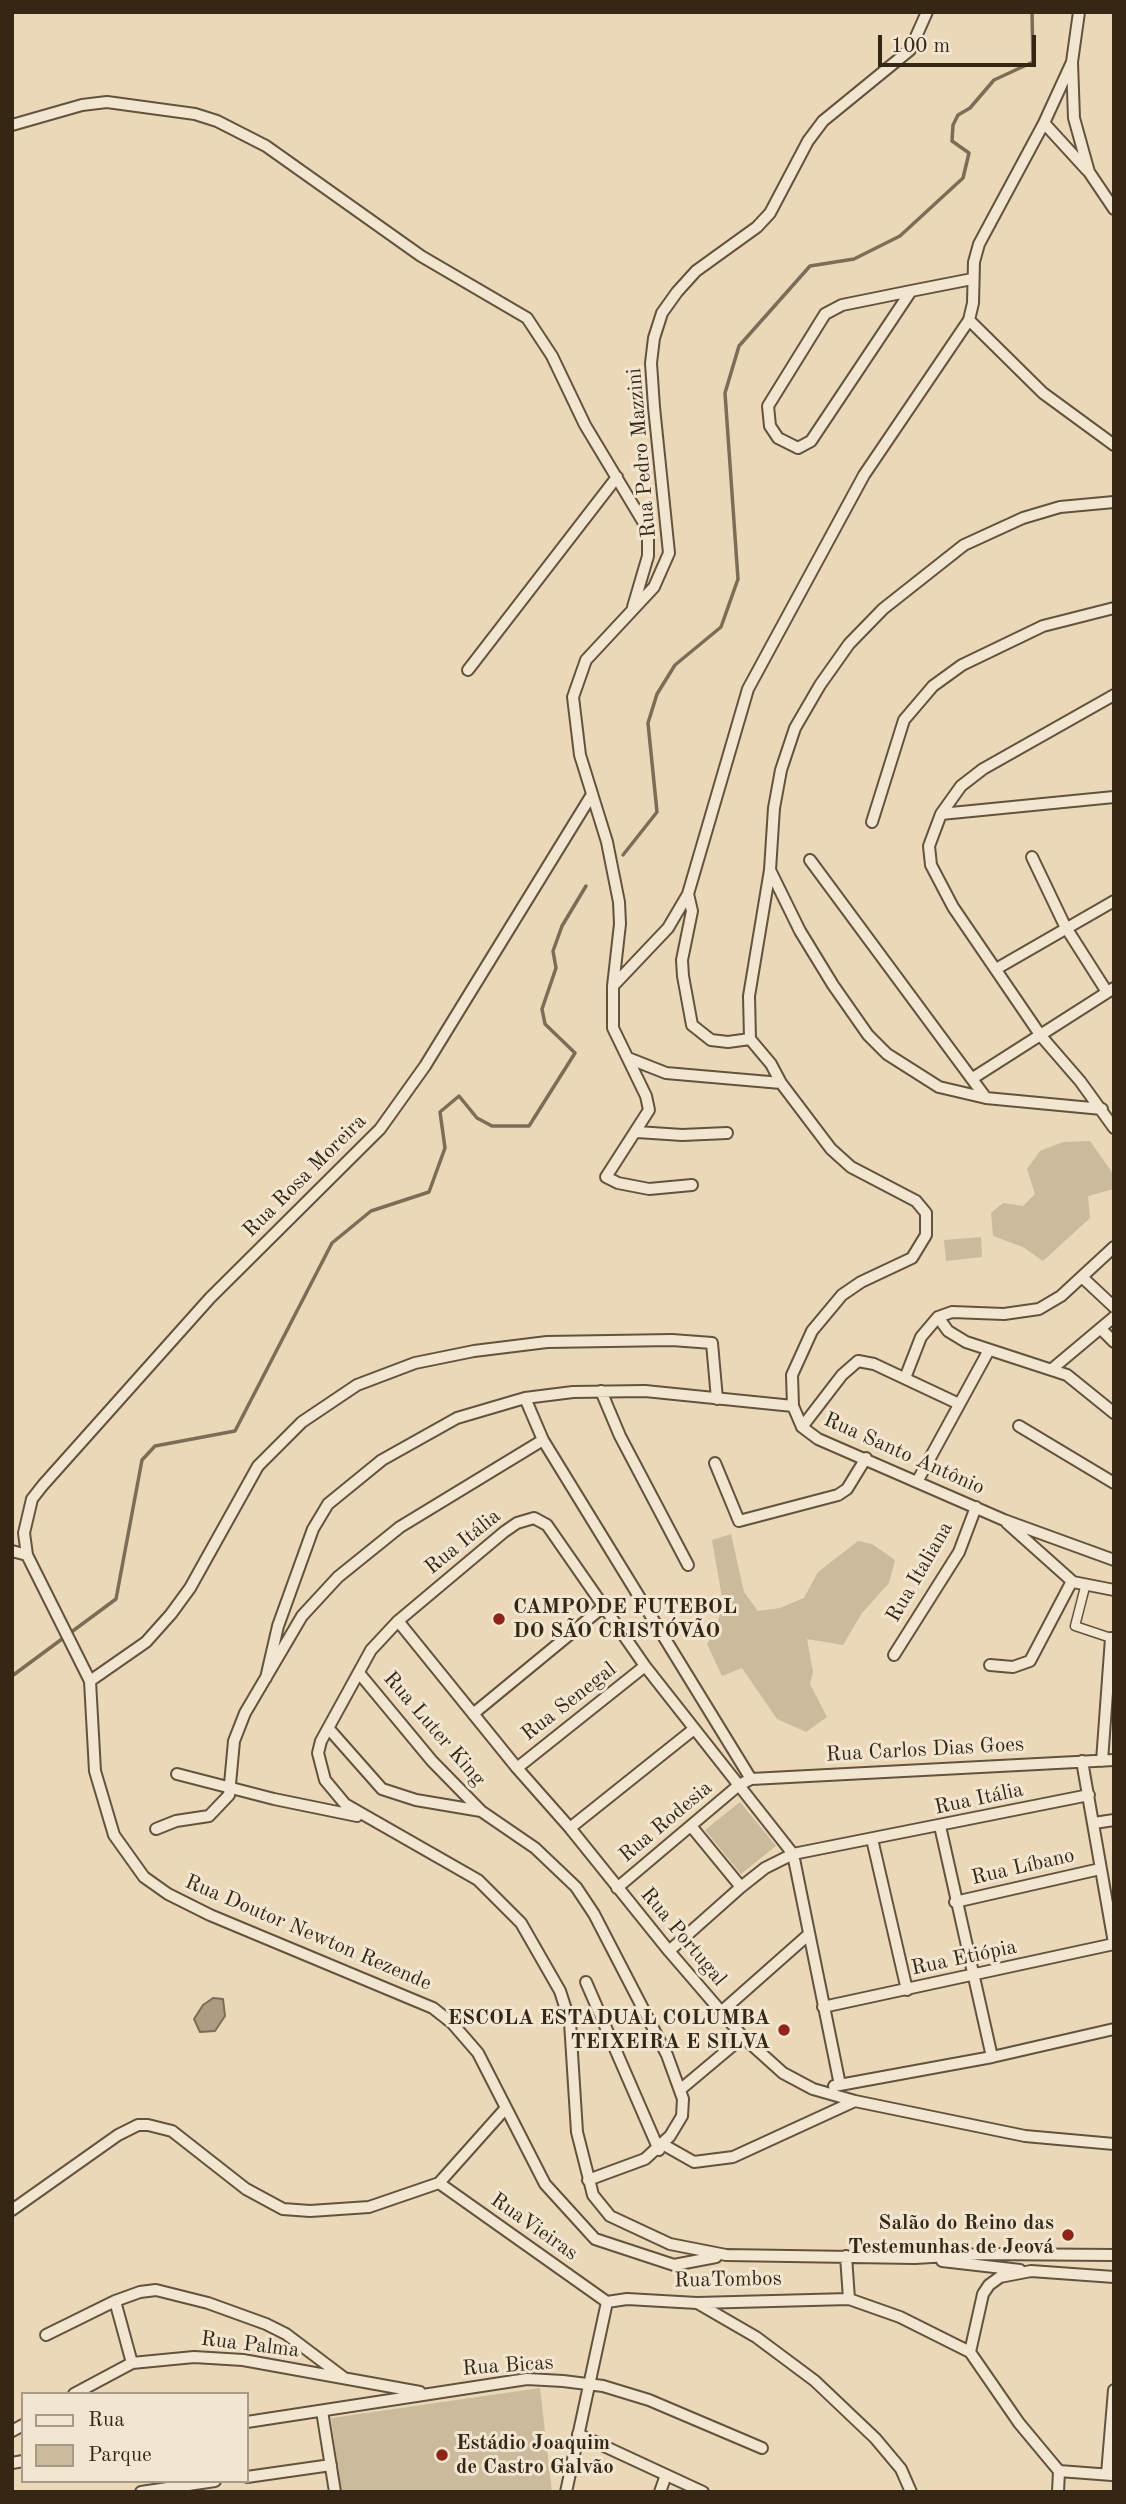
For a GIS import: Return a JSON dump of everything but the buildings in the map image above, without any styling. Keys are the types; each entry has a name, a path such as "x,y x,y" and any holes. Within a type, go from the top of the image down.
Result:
{"street":[{"name":"Rua Pedro Mazzini","path":"592,796 578,745 573,697 586,660 654,587 669,553 652,363 654,338 662,313 696,271 757,227 770,213 808,141 823,121 910,50 927,12"},
{"path":"1079,12 1072,62 1074,118 1089,172"},
{"path":"613,985 668,928 688,894 748,689 864,475 969,320 973,303 972,279 979,244 1044,123 1072,62"},
{"path":"12,125 82,105 107,102 195,114 250,136 421,256 527,318 552,356 585,425 648,530 650,541 632,610"},
{"path":"1044,123 1089,172 1114,209"},
{"path":"911,291 824,424 803,447 794,448 779,438 770,426 768,406 817,323 833,309 842,305 911,291 972,279"},
{"path":"969,320 1043,393 1114,444"},
{"path":"468,670 617,477"},
{"path":"781,1083 771,1064 750,1039 749,996 770,870 774,807 781,770 795,728 820,685 849,644 883,609 964,545 1023,517 1060,507 1114,502"},
{"path":"872,822 904,719 933,686 962,665 1042,626 1114,608"},
{"path":"1114,695 983,769 961,786 941,814 929,846 932,865 953,907 1041,1036 1114,1128"},
{"path":"592,796 607,842 620,902 613,985 613,1028 649,1105 637,1132 606,1177 618,1183 649,1189 692,1185"},
{"name":"Rua Rosa Moreira","path":"27,1555 24,1533 27,1514 43,1485 210,1298 380,1129 440,1043 592,796"},
{"path":"941,814 1114,797"},
{"path":"973,1078 1111,990 1065,926 1032,857"},
{"path":"810,860 986,1098"},
{"path":"770,870 800,931 868,1035 887,1054 930,1083 986,1098 1102,1110"},
{"path":"688,894 692,911 682,960 692,1025 711,1040 728,1042 750,1039"},
{"path":"996,969 1065,926 1114,901"},
{"path":"628,1058 666,1073 781,1083"},
{"name":"Rua Santo Antônio","path":"781,1083 831,1149 851,1167 916,1201 926,1213 928,1222 921,1248 912,1258 861,1282 842,1295 811,1331 792,1375 793,1406 802,1427 818,1439 918,1480 1004,1520 1114,1560"},
{"path":"637,1132 682,1135 727,1133"},
{"path":"905,1378 921,1337 938,1317 952,1312 1004,1314 1039,1309 1083,1278 1114,1247"},
{"path":"1083,1278 1114,1307"},
{"path":"938,1317 956,1336 989,1350 1052,1369 1081,1385 1114,1413"},
{"path":"1052,1369 1114,1317"},
{"path":"1101,1329 1114,1342"},
{"path":"90,1681 136,1650 160,1628 190,1588 258,1466 302,1422 357,1385 415,1363 474,1352 547,1342 672,1339 712,1343 717,1399"},
{"path":"918,1480 957,1403 989,1350"},
{"path":"802,1427 842,1375 858,1361 874,1364 957,1403"},
{"path":"266,1678 273,1641 313,1529 328,1504 382,1460 457,1418 525,1398 601,1391 645,1391 793,1406"},
{"path":"601,1391 620,1436 688,1565"},
{"path":"525,1398 543,1440 751,1779"},
{"path":"1019,1426 1114,1483"},
{"path":"156,1829 176,1821 209,1816 223,1803 232,1789 236,1732 302,1616 361,1557 400,1527 543,1440"},
{"path":"715,1464 739,1521 838,1495 847,1489 866,1458"},
{"name":"Rua Italiana","path":"894,1655 959,1552 976,1507"},
{"name":"Rua Itália","path":"587,2180 575,2113 570,2022 560,1991 521,1923 478,1880 345,1804 332,1790 319,1765 321,1741 370,1650 398,1622 504,1532 529,1518 541,1519 547,1524 645,1666 793,1854 1089,1795"},
{"path":"1004,1520 1072,1581 1085,1587 1114,1590"},
{"path":"1040,1553 1051,1536"},
{"path":"12,1551 27,1555"},
{"name":"Rua Doutor Newton Rezende","path":"27,1555 85,1666 90,1681 95,1771 102,1802 114,1835 144,1877 168,1894 210,1915 433,2008 471,2043 545,2184 595,2239 674,2265 726,2255"},
{"path":"990,1665 1013,1667 1030,1661 1072,1581"},
{"path":"1085,1587 1075,1626 1111,1638 1108,1760"},
{"path":"472,1714 603,1607"},
{"name":"Rua Portugal","path":"398,1622 669,1951 743,2036 783,2074 818,2091 855,2101 1025,2136 1114,2144"},
{"name":"Rua Senegal","path":"517,1768 645,1666"},
{"name":"Rua Luter King","path":"359,1673 432,1761 481,1811 535,1848 576,1887 600,1925 681,2089"},
{"name":"Rua Luter King","path":"329,1729 382,1788 416,1801 481,1811"},
{"path":"570,1828 694,1729"},
{"name":"Rua Carlos Dias Goes","path":"739,1784 751,1779 1108,1760"},
{"path":"1083,1761 1100,1869 1111,1908 1114,1944"},
{"path":"177,1774 232,1789 364,1817"},
{"name":"Rua Rodesia","path":"617,1888 739,1784"},
{"path":"1094,1824 1114,1820"},
{"path":"691,1826 741,1886"},
{"path":"940,1826 992,2057"},
{"path":"872,1839 907,1990"},
{"path":"669,1951 741,1886 765,1868 793,1854 840,2085"},
{"name":"Rua Líbano","path":"955,1902 1100,1869"},
{"path":"721,2012 808,1935"},
{"name":"Rua Etiópia","path":"823,2007 1114,1944"},
{"path":"586,1982 662,2148 694,2162 733,2157 855,2101"},
{"path":"818,2091 992,2057 1114,2029"},
{"path":"587,2180 633,2166 662,2148 682,2116 681,2089 743,2036"},
{"path":"12,2210 118,2134 138,2125 172,2131 246,2189 283,2208 322,2211 369,2207 439,2183 505,2109"},
{"name":"Rua Doutor Newton Rezende","path":"587,2180 598,2204 610,2216 670,2244 726,2255 915,2258 982,2254 1114,2255"},
{"name":"RuaVieiras","path":"439,2183 607,2302"},
{"path":"846,2256 849,2299 900,2317 970,2352 1020,2423 1059,2471 1058,2492"},
{"path":"915,2258 1114,2277"},
{"path":"970,2352 984,2294 989,2285 1000,2277 1031,2271"},
{"path":"46,2334 115,2301 140,2292 156,2290 208,2303 286,2334 346,2379"},
{"name":"RuaTombos","path":"607,2302 628,2299 697,2303 849,2299"},
{"path":"115,2301 132,2363"},
{"path":"566,2492 607,2302"},
{"path":"697,2303 756,2336 815,2381 875,2438 901,2469 911,2492"},
{"name":"Rua Palma","path":"78,2392 132,2363 169,2357 243,2360 427,2393"},
{"name":"Rua Bicas","path":"248,2422 527,2379 588,2383 649,2400 762,2448"},
{"path":"1059,2471 1111,2475 1114,2390"},
{"path":"322,2411 335,2492"},
{"path":"578,2434 702,2492"},
{"path":"248,2477 331,2465"},
{"path":"660,2492 666,2475"},
{"path":"148,2489 198,2483"}],"green space":[{"path":"1090,1141 1114,1175 1114,1189 1088,1196 1090,1218 1043,1261 1023,1247 993,1236 991,1213 1003,1203 1023,1206 1035,1194 1027,1169 1040,1151 1063,1142"},
{"path":"981,1237 982,1257 946,1261 944,1240"},
{"path":"731,1534 744,1592 758,1611 780,1608 804,1598 818,1572 858,1541 872,1544 895,1560 889,1583 862,1613 843,1645 807,1639 813,1672 810,1684 827,1717 806,1732 777,1719 742,1668 722,1676 707,1644 715,1632 723,1603 712,1540"},
{"path":"740,1802 776,1846 741,1874 705,1830"},
{"name":"Estádio Joaquim de Castro Galvão","path":"540,2388 552,2492 341,2492 331,2418"}],"shaded area":[{"path":"213,1998 223,1999 225,2016 215,2031 200,2032 194,2019 203,2005"}],"waterway":[{"path":"623,855 657,812 648,723 657,694 675,665 721,627 738,579 725,393 739,346 810,266 854,259 900,236 963,178 969,153 952,141 953,125 958,115 970,108 994,80 1033,62 1032,12"},
{"path":"12,1676 116,1599 142,1460 155,1446 235,1431 332,1243 371,1211 429,1192 445,1148 440,1112 459,1096 477,1118 492,1126 529,1126 575,1053 545,1024 542,1009 556,968 553,951 562,926 586,886"}],"place":[{"name":"CAMPO DE FUTEBOL DO SÃO CRISTÓVÃO","path":"499,1619"},
{"name":"ESCOLA ESTADUAL COLUMBA TEIXEIRA E SILVA","path":"784,2030"},
{"name":"Salão do Reino das Testemunhas de Jeová","path":"1068,2235"},
{"name":"Estádio Joaquim de Castro Galvão","path":"442,2455"}]}
